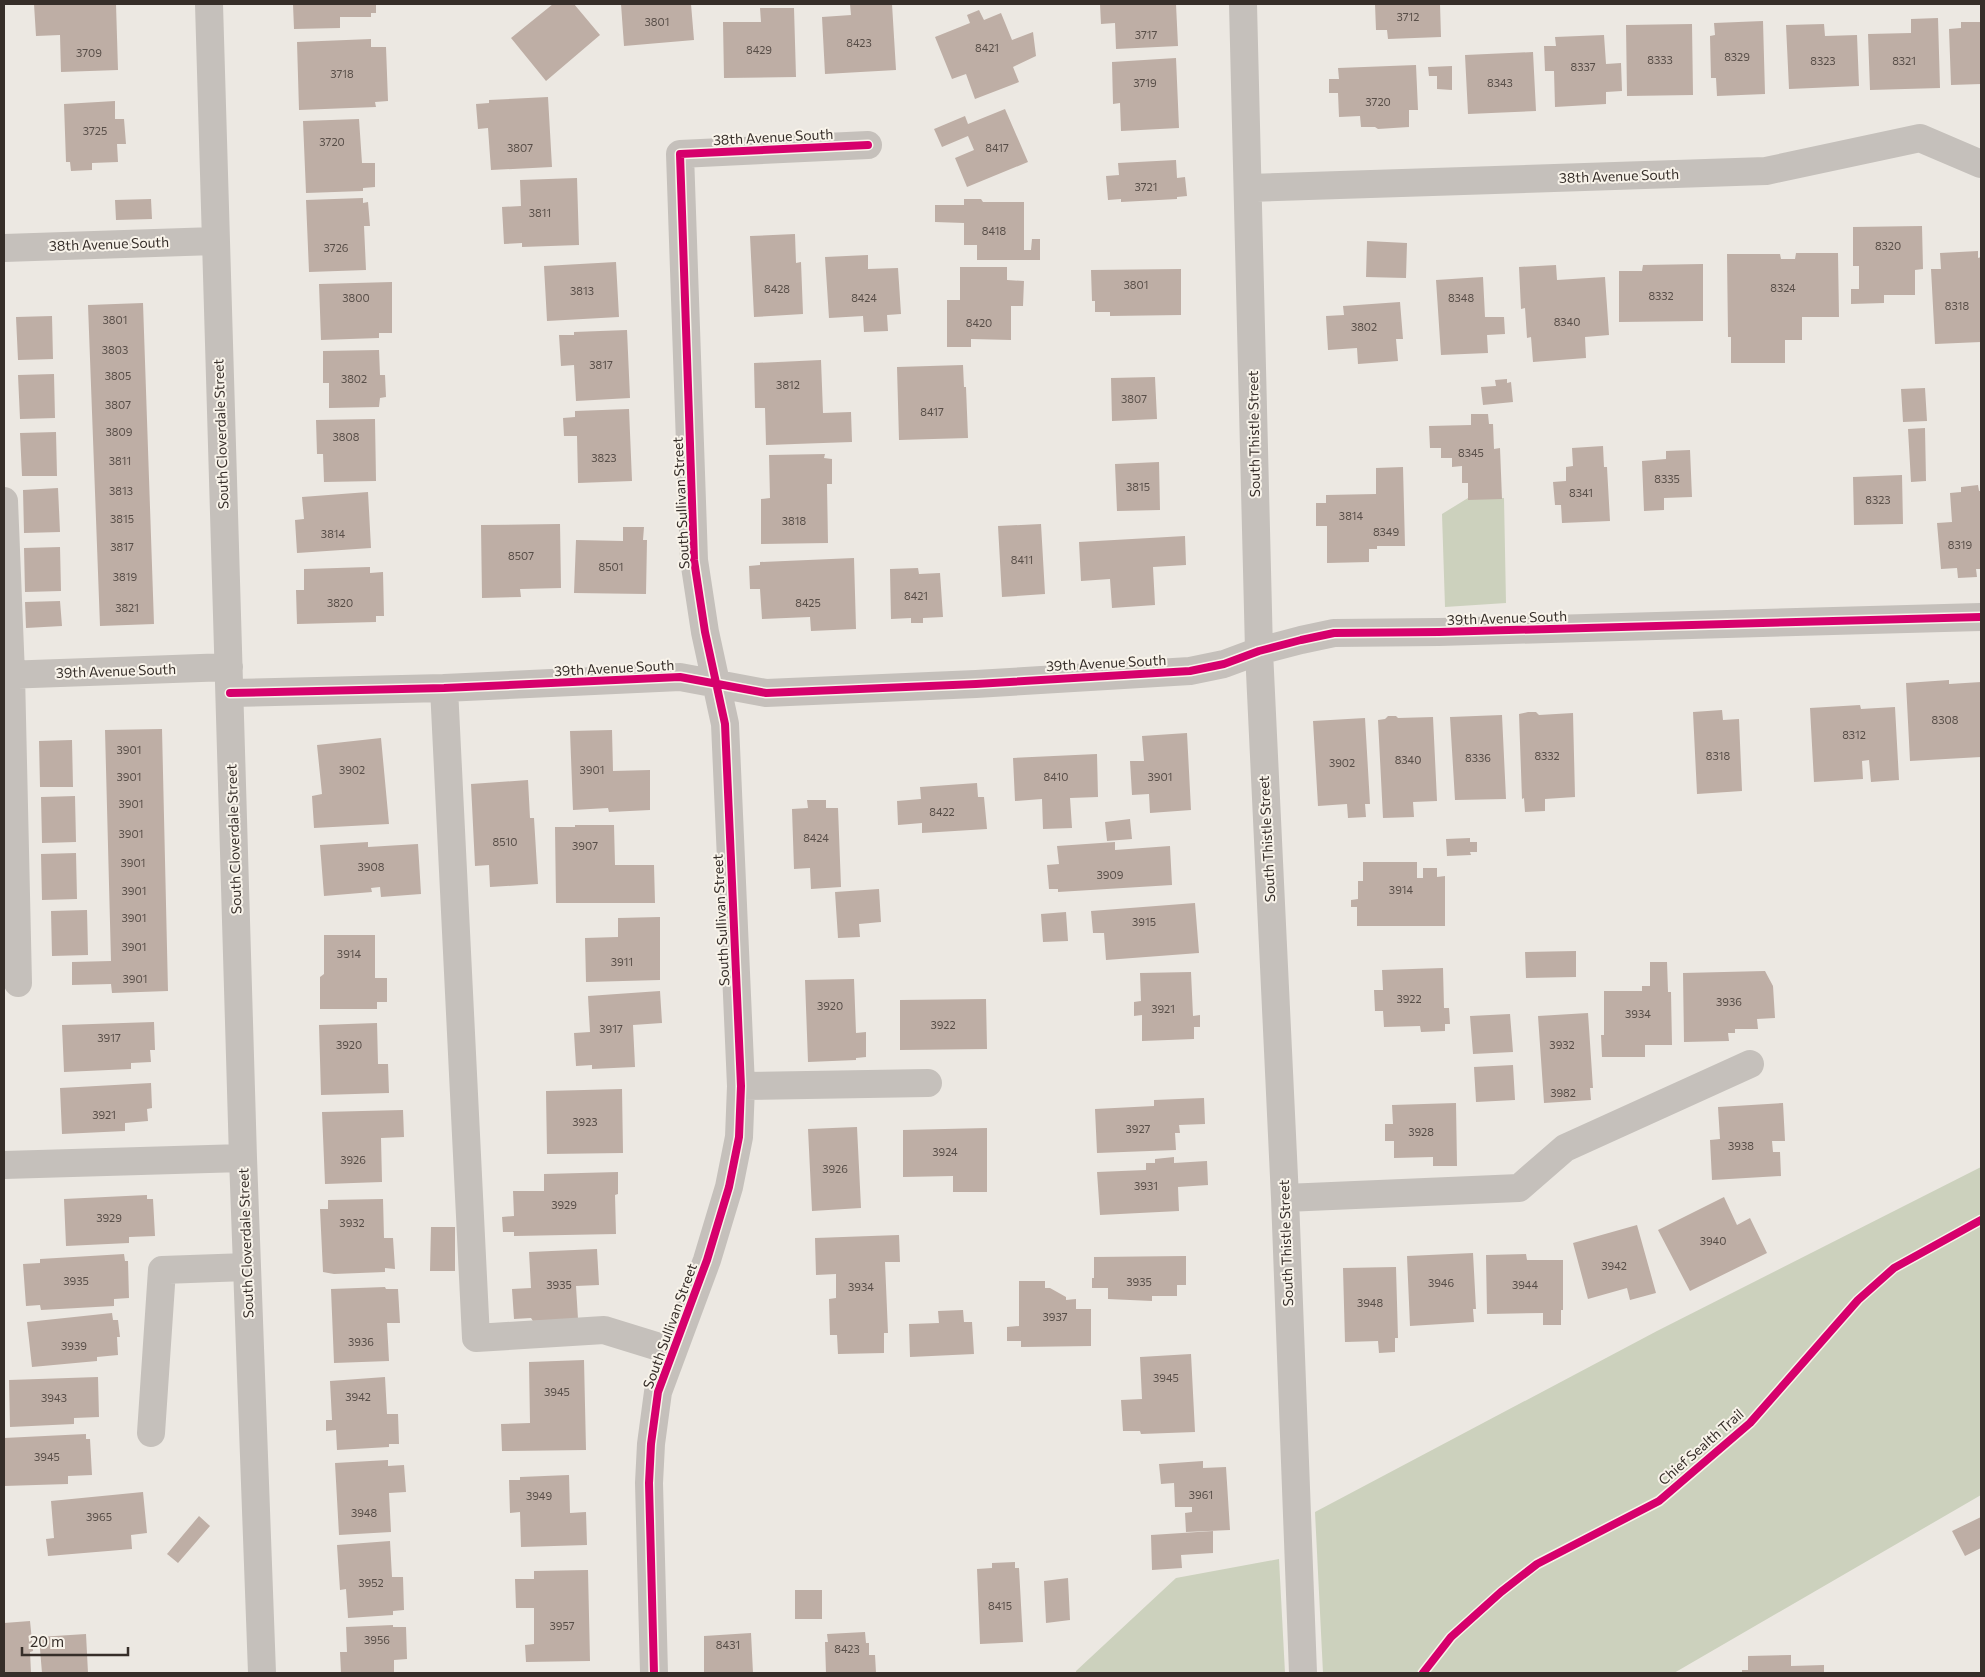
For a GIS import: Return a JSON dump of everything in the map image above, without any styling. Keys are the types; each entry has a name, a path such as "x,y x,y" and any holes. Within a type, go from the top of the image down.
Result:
{"street":[{"name":"South Cloverdale Street","path":"209,4 246,1267 262,1673"},
{"name":"South Thistle Street","path":"1243,4 1249,188 1258,651 1285,1198 1303,1673"},
{"name":"38th Avenue South","path":"1249,188 1766,171 1920,138 1981,164"},
{"name":"38th Avenue South","path":"680,154 868,145"},
{"name":"South Sullivan Street","path":"654,1673 649,1483 658,1392 707,1260 729,1187 739,1137 741,1086 725,724 704,632 694,560 680,154"},
{"name":"38th Avenue South","path":"4,248 215,240"},
{"path":"4,501 7,675 18,983"},
{"name":"39th Avenue South","path":"7,675 230,680 444,688 680,677 766,693 1190,671 1224,664 1258,651 1334,634 1981,616"},
{"path":"444,688 476,1338 604,1330 672,1351"},
{"path":"1285,1198 1519,1188 1565,1148 1750,1064"},
{"path":"741,1086 928,1083"},
{"path":"4,1165 243,1158"},
{"path":"151,1433 162,1270 246,1267"}],"green space":[{"path":"1468,498 1504,498 1506,603 1445,607 1442,514"},
{"path":"1981,1167 1981,1495 1674,1673 1323,1673 1315,1512 1657,1331"},
{"path":"1279,1559 1285,1673 1076,1673 1176,1578"}],"building":[{"path":"34,4 116,4 118,70 61,72 60,35 36,36"},
{"path":"293,4 376,4 376,13 371,13 371,17 340,17 340,28 294,29"},
{"path":"553,4 574,4 600,35 546,81 511,38"},
{"path":"621,4 691,4 694,40 624,46"},
{"path":"850,4 892,4 896,70 825,74 822,17 851,15"},
{"path":"1100,4 1176,4 1178,46 1116,49 1115,23 1101,24"},
{"path":"1375,4 1440,4 1441,37 1388,39 1387,30 1376,30"},
{"path":"760,8 794,8 796,77 724,78 723,22 761,22"},
{"path":"979,10 984,20 1001,13 1012,40 1033,32 1036,56 1013,67 1019,82 975,99 966,74 952,79 935,37 970,23 967,15"},
{"path":"1938,18 1940,88 1870,90 1868,34 1911,33 1911,19"},
{"path":"1763,21 1765,94 1717,96 1716,78 1711,78 1710,36 1715,35 1714,23"},
{"path":"1961,22 1981,22 1981,84 1951,85 1949,29 1961,28"},
{"path":"1692,24 1693,95 1627,96 1626,25"},
{"path":"1824,24 1825,36 1857,35 1859,86 1789,89 1786,25"},
{"path":"1604,35 1606,64 1621,63 1622,91 1606,92 1606,104 1555,107 1554,71 1545,71 1544,46 1556,46 1555,37"},
{"path":"371,39 371,47 386,47 388,101 375,102 376,107 299,110 297,42"},
{"path":"1533,52 1536,111 1468,114 1465,55"},
{"path":"1176,58 1179,128 1121,131 1120,103 1113,104 1112,62"},
{"path":"1416,65 1418,110 1409,110 1409,127 1378,129 1375,127 1361,127 1360,116 1339,117 1338,93 1329,93 1329,79 1339,79 1338,68"},
{"path":"1452,66 1452,90 1437,89 1437,76 1429,76 1428,67"},
{"path":"548,97 552,167 491,170 488,128 478,129 476,104 489,103 489,100"},
{"path":"115,101 115,119 124,119 126,144 117,144 118,162 92,163 92,170 71,171 70,162 66,162 64,104"},
{"path":"1005,109 1028,162 967,187 955,158 974,150 968,136 942,147 934,129 965,116 968,124"},
{"path":"359,119 362,163 375,163 375,187 363,188 363,191 306,193 303,121"},
{"path":"1176,160 1177,178 1185,177 1187,196 1177,197 1177,199 1121,202 1121,199 1108,200 1106,176 1119,175 1118,163"},
{"path":"577,178 579,245 522,247 522,243 504,244 502,207 521,206 520,180"},
{"path":"363,198 363,203 368,202 370,226 364,226 366,270 309,272 306,200"},
{"path":"151,199 152,219 116,220 115,200"},
{"path":"964,199 981,199 983,202 1024,202 1024,250 1031,250 1032,239 1040,239 1040,260 977,260 977,245 964,245 964,223 935,222 935,205 964,205"},
{"path":"1922,226 1923,269 1915,270 1915,295 1884,295 1884,303 1851,304 1851,289 1859,289 1859,266 1853,266 1853,227"},
{"path":"795,234 796,263 801,262 803,314 754,317 750,236"},
{"path":"1367,241 1407,243 1406,278 1366,277"},
{"path":"1978,251 1978,258 1981,257 1981,342 1935,344 1931,269 1941,269 1940,253"},
{"path":"1796,253 1838,253 1839,317 1802,317 1802,340 1785,340 1785,363 1731,363 1731,337 1728,337 1727,254 1780,254 1781,259 1795,259"},
{"path":"868,255 868,269 898,268 901,314 887,315 888,331 864,332 863,316 829,318 825,257"},
{"path":"616,262 619,317 547,321 544,266"},
{"path":"1703,264 1703,321 1619,322 1619,271 1642,271 1643,265"},
{"path":"1556,265 1557,280 1605,277 1609,335 1585,337 1586,358 1533,362 1531,337 1527,338 1525,308 1521,309 1519,267"},
{"path":"960,267 1007,267 1007,280 1024,281 1023,306 1011,306 1011,340 971,339 971,347 947,347 947,300 960,300"},
{"path":"1181,269 1181,315 1110,316 1110,312 1095,312 1095,301 1092,301 1091,270"},
{"path":"1483,277 1485,317 1504,317 1505,334 1487,335 1488,353 1441,355 1436,280"},
{"path":"392,282 392,333 379,333 379,338 321,340 319,284"},
{"path":"1400,302 1403,339 1396,339 1398,361 1358,364 1357,348 1328,350 1326,316 1344,315 1343,306"},
{"path":"143,303 154,624 100,626 88,305"},
{"path":"52,316 53,359 18,360 16,317"},
{"path":"627,330 630,398 576,401 574,365 561,366 559,335 574,335 574,332"},
{"path":"379,350 380,375 385,375 386,397 380,398 379,407 329,408 329,383 323,383 323,351"},
{"path":"821,360 823,413 851,412 852,442 766,445 765,408 755,408 754,363"},
{"path":"963,365 968,438 899,440 897,367"},
{"path":"54,374 55,418 20,419 18,375"},
{"path":"1155,377 1157,419 1112,421 1111,378"},
{"path":"1507,379 1507,383 1511,382 1513,402 1483,405 1481,387 1496,386 1495,380"},
{"path":"1925,388 1927,421 1903,422 1901,389"},
{"path":"629,409 632,481 578,483 577,436 564,436 563,418 575,417 575,411"},
{"path":"1471,414 1488,414 1489,424 1493,424 1494,449 1500,448 1502,499 1468,500 1468,483 1462,483 1462,466 1452,467 1452,458 1441,458 1441,448 1430,448 1429,426 1471,425"},
{"path":"375,419 376,481 324,482 323,454 317,454 316,420"},
{"path":"1925,428 1926,481 1911,482 1908,429"},
{"path":"56,432 57,476 22,476 20,433"},
{"path":"1603,446 1604,467 1607,467 1610,521 1562,523 1561,505 1555,505 1553,482 1566,481 1566,467 1573,466 1572,448"},
{"path":"1690,450 1692,497 1664,498 1664,510 1644,511 1642,461 1666,459 1666,451"},
{"path":"825,454 824,458 832,459 832,484 827,484 828,543 761,544 761,499 770,498 769,455"},
{"path":"1159,462 1160,510 1117,511 1115,464"},
{"path":"1403,467 1405,546 1377,546 1377,549 1369,549 1369,562 1327,563 1327,526 1316,526 1316,503 1326,503 1326,495 1376,494 1376,468"},
{"path":"1902,475 1903,524 1854,525 1853,477"},
{"path":"1978,485 1979,491 1981,491 1981,569 1976,569 1977,577 1958,578 1957,568 1941,569 1937,523 1952,522 1950,493 1961,492 1961,487"},
{"path":"58,488 60,532 24,533 23,490"},
{"path":"368,492 371,548 297,553 295,520 304,519 302,497"},
{"path":"560,524 561,588 520,589 521,597 482,598 481,525"},
{"path":"1041,524 1045,594 1002,597 998,526"},
{"path":"623,527 644,527 643,540 647,540 646,594 574,593 576,540 623,541"},
{"path":"1185,536 1186,565 1153,567 1155,605 1112,608 1110,579 1081,581 1079,542"},
{"path":"60,547 61,591 25,592 24,548"},
{"path":"854,558 856,629 811,631 810,617 762,619 760,589 750,589 749,566 760,565 760,562"},
{"path":"370,567 370,573 383,572 384,616 376,616 376,622 297,624 296,590 304,590 304,569"},
{"path":"918,568 919,574 940,573 943,617 923,618 923,623 911,623 911,618 891,619 890,569"},
{"path":"60,601 62,626 26,628 25,602"},
{"path":"1949,680 1949,684 1981,682 1981,757 1910,761 1906,683"},
{"path":"1860,705 1861,709 1895,707 1899,780 1871,782 1869,760 1862,761 1863,779 1814,782 1810,708"},
{"path":"1722,710 1723,720 1739,719 1742,791 1697,794 1693,712"},
{"path":"1536,712 1539,715 1573,713 1575,797 1545,799 1545,811 1525,812 1524,798 1522,799 1519,714"},
{"path":"1502,715 1506,799 1455,800 1450,717"},
{"path":"1388,716 1396,716 1398,718 1433,717 1437,801 1413,802 1414,817 1383,818 1378,720 1385,719"},
{"path":"1365,718 1370,804 1365,804 1366,817 1348,818 1347,804 1318,806 1313,721"},
{"path":"162,729 168,991 112,993 111,984 72,985 72,962 111,961 105,730"},
{"path":"612,730 613,771 650,770 650,810 609,812 608,808 573,810 570,731"},
{"path":"1187,733 1191,810 1150,813 1149,794 1132,795 1130,761 1144,761 1142,736"},
{"path":"381,738 389,824 314,828 312,796 322,794 317,745"},
{"path":"72,740 73,787 40,787 39,741"},
{"path":"1097,754 1098,797 1070,798 1072,828 1043,829 1042,799 1015,801 1013,758"},
{"path":"528,780 530,818 534,818 538,884 490,887 489,865 475,866 471,784"},
{"path":"977,783 978,797 984,797 987,829 922,833 922,823 898,825 897,801 921,799 920,787"},
{"path":"75,796 76,842 42,843 41,797"},
{"path":"807,800 826,800 826,808 838,808 841,887 811,889 810,868 794,869 792,809 808,808"},
{"path":"1130,819 1132,839 1107,841 1105,822"},
{"path":"575,825 614,825 615,865 654,865 655,903 556,903 555,827 575,827"},
{"path":"1470,838 1470,842 1477,842 1477,852 1470,852 1471,855 1447,856 1446,839"},
{"path":"368,842 368,847 418,844 421,894 381,897 380,887 371,888 372,892 324,896 320,845"},
{"path":"1115,842 1115,850 1170,846 1172,885 1058,892 1058,889 1049,889 1047,865 1059,864 1057,846"},
{"path":"76,853 77,899 42,900 41,854"},
{"path":"1363,862 1417,862 1417,878 1423,878 1423,868 1437,868 1437,877 1445,876 1445,926 1357,926 1357,907 1351,907 1351,900 1358,899 1358,881 1363,881"},
{"path":"879,889 881,922 859,924 860,937 838,938 835,892"},
{"path":"1195,903 1199,953 1106,960 1104,933 1093,933 1091,911"},
{"path":"87,910 88,955 52,956 51,911"},
{"path":"1066,912 1068,941 1043,942 1041,914"},
{"path":"660,917 660,980 586,982 585,938 618,937 618,918"},
{"path":"324,935 375,935 375,978 387,978 387,1002 377,1002 377,1009 320,1009 320,977 324,974"},
{"path":"1576,951 1576,977 1526,978 1525,952"},
{"path":"1650,962 1667,962 1668,992 1671,992 1672,1045 1645,1045 1645,1057 1602,1057 1601,1035 1604,1035 1604,991 1642,991 1642,986 1650,986"},
{"path":"1443,968 1444,1008 1449,1008 1450,1024 1445,1024 1445,1031 1421,1032 1420,1026 1384,1027 1383,1011 1375,1011 1374,990 1383,990 1382,970"},
{"path":"1765,971 1773,986 1775,1018 1757,1019 1758,1029 1735,1029 1735,1033 1728,1033 1729,1041 1684,1042 1683,973"},
{"path":"1191,972 1193,1016 1200,1015 1200,1027 1194,1027 1194,1039 1142,1041 1142,1015 1134,1016 1134,1002 1141,1001 1140,973"},
{"path":"854,979 856,1033 866,1032 866,1057 856,1058 856,1060 808,1062 805,980"},
{"path":"660,991 662,1023 633,1025 635,1067 592,1069 592,1065 576,1066 574,1033 590,1032 588,996"},
{"path":"986,999 987,1049 900,1050 900,1000"},
{"path":"1588,1013 1593,1088 1590,1088 1591,1100 1544,1103 1538,1016"},
{"path":"1510,1014 1513,1052 1473,1054 1470,1016"},
{"path":"154,1022 155,1050 150,1050 151,1062 131,1063 131,1069 64,1072 62,1025"},
{"path":"377,1023 378,1064 388,1064 389,1093 321,1095 319,1025"},
{"path":"1513,1065 1515,1100 1476,1102 1474,1067"},
{"path":"151,1083 152,1108 147,1109 148,1121 125,1123 125,1131 62,1134 60,1088"},
{"path":"622,1089 623,1153 547,1154 546,1091"},
{"path":"1204,1098 1205,1124 1179,1125 1180,1133 1175,1133 1176,1150 1097,1153 1095,1109 1154,1106 1154,1100"},
{"path":"1456,1103 1457,1166 1433,1166 1433,1157 1394,1158 1394,1141 1385,1141 1385,1124 1393,1124 1392,1105"},
{"path":"1783,1103 1785,1141 1772,1141 1773,1152 1780,1152 1781,1176 1712,1180 1710,1140 1720,1139 1718,1107"},
{"path":"403,1110 404,1137 381,1138 382,1182 325,1184 322,1112"},
{"path":"857,1127 861,1208 812,1211 808,1129"},
{"path":"987,1128 987,1192 953,1192 953,1176 903,1177 903,1130"},
{"path":"1174,1157 1174,1163 1207,1161 1208,1185 1178,1187 1179,1211 1100,1215 1097,1172 1146,1170 1146,1163 1155,1163 1155,1159"},
{"path":"618,1172 618,1194 615,1195 616,1234 514,1236 514,1232 503,1232 502,1217 514,1216 513,1191 544,1191 544,1174"},
{"path":"147,1195 147,1199 153,1199 155,1236 129,1237 129,1243 66,1246 64,1199"},
{"path":"1724,1197 1737,1225 1750,1218 1767,1253 1690,1291 1658,1230"},
{"path":"383,1199 384,1238 393,1238 395,1269 385,1268 385,1272 334,1274 323,1272 320,1209 328,1209 328,1200"},
{"path":"1637,1225 1656,1293 1630,1300 1627,1288 1588,1299 1573,1243"},
{"path":"431,1227 455,1227 455,1271 430,1271"},
{"path":"899,1235 900,1262 885,1262 888,1333 884,1333 884,1353 838,1354 837,1335 830,1335 829,1299 836,1298 836,1274 816,1275 815,1238"},
{"path":"597,1249 599,1285 576,1286 578,1319 533,1321 531,1318 514,1319 512,1289 531,1288 529,1252"},
{"path":"1473,1253 1476,1309 1473,1309 1474,1322 1410,1326 1407,1256"},
{"path":"124,1254 125,1261 128,1261 129,1298 114,1299 114,1306 41,1310 40,1305 26,1306 23,1264 40,1263 40,1259"},
{"path":"1526,1254 1527,1260 1563,1260 1563,1310 1561,1310 1561,1325 1543,1325 1543,1313 1487,1314 1486,1255"},
{"path":"1186,1256 1186,1285 1177,1285 1177,1296 1152,1296 1152,1301 1108,1299 1108,1288 1092,1288 1094,1257"},
{"path":"1396,1267 1398,1338 1395,1338 1395,1352 1379,1353 1378,1341 1345,1342 1343,1268"},
{"path":"1019,1281 1045,1281 1045,1288 1050,1288 1066,1297 1066,1300 1076,1299 1076,1309 1091,1309 1091,1346 1021,1347 1021,1341 1007,1341 1007,1327 1019,1326"},
{"path":"385,1287 386,1289 398,1289 400,1323 387,1323 389,1361 334,1363 331,1289"},
{"path":"963,1310 964,1322 972,1322 974,1354 910,1357 909,1324 939,1323 938,1311"},
{"path":"112,1313 113,1320 118,1320 120,1337 117,1337 118,1355 97,1357 97,1361 32,1367 27,1322"},
{"path":"1191,1354 1195,1432 1141,1434 1140,1431 1123,1431 1121,1400 1142,1399 1140,1357"},
{"path":"584,1360 586,1450 502,1451 501,1424 530,1423 529,1362"},
{"path":"98,1377 99,1417 74,1418 74,1424 10,1427 9,1380"},
{"path":"385,1377 387,1414 398,1414 399,1444 389,1444 389,1447 337,1450 336,1430 326,1431 326,1420 332,1420 330,1381"},
{"path":"86,1434 86,1439 90,1439 92,1475 68,1476 68,1484 4,1486 4,1438"},
{"path":"388,1460 388,1466 404,1465 406,1492 389,1493 391,1532 339,1535 335,1463"},
{"path":"1203,1461 1203,1468 1226,1467 1230,1530 1186,1532 1185,1513 1192,1512 1192,1507 1175,1507 1174,1483 1161,1484 1159,1464"},
{"path":"569,1475 570,1513 586,1512 587,1545 521,1547 520,1512 510,1513 509,1480 520,1480 520,1477"},
{"path":"143,1492 147,1533 131,1535 132,1549 48,1556 46,1539 54,1538 51,1501"},
{"path":"199,1516 210,1526 178,1563 167,1554"},
{"path":"1981,1517 1981,1548 1965,1556 1952,1531"},
{"path":"1213,1531 1213,1553 1181,1555 1182,1568 1152,1570 1151,1535"},
{"path":"390,1541 392,1577 403,1577 404,1610 393,1611 393,1615 348,1618 346,1589 340,1590 337,1545"},
{"path":"1015,1562 1015,1568 1019,1568 1023,1642 980,1644 977,1569 992,1568 992,1563"},
{"path":"588,1570 590,1661 526,1662 525,1645 534,1644 534,1608 516,1608 515,1579 534,1579 534,1571"},
{"path":"1068,1578 1070,1620 1046,1623 1044,1581"},
{"path":"795,1590 822,1590 822,1619 795,1619"},
{"path":"30,1621 33,1651 30,1652 31,1673 4,1673 4,1623"},
{"path":"393,1625 393,1627 406,1627 407,1659 394,1660 394,1673 341,1673 340,1652 347,1652 346,1627"},
{"path":"865,1632 866,1643 869,1643 869,1655 875,1655 876,1673 826,1673 825,1642 828,1642 827,1634"},
{"path":"751,1633 753,1673 704,1673 704,1636"},
{"path":"86,1634 88,1673 42,1673 39,1637"},
{"path":"1791,1655 1791,1666 1824,1665 1824,1673 1742,1673 1742,1670 1748,1670 1748,1656"}],"cycle path":[{"path":"654,1673 649,1483 651,1444 658,1392 707,1260 729,1187 739,1137 741,1086 725,724 705,632 694,560 680,154 868,145"},
{"path":"230,693 444,688 680,677 766,693 976,684 1190,671 1224,664 1259,651 1334,633 1439,632 1981,617"},
{"name":"Chief Sealth Trail","path":"1423,1673 1451,1637 1501,1592 1537,1564 1659,1501 1750,1423 1858,1300 1894,1268 1981,1220"}]}
